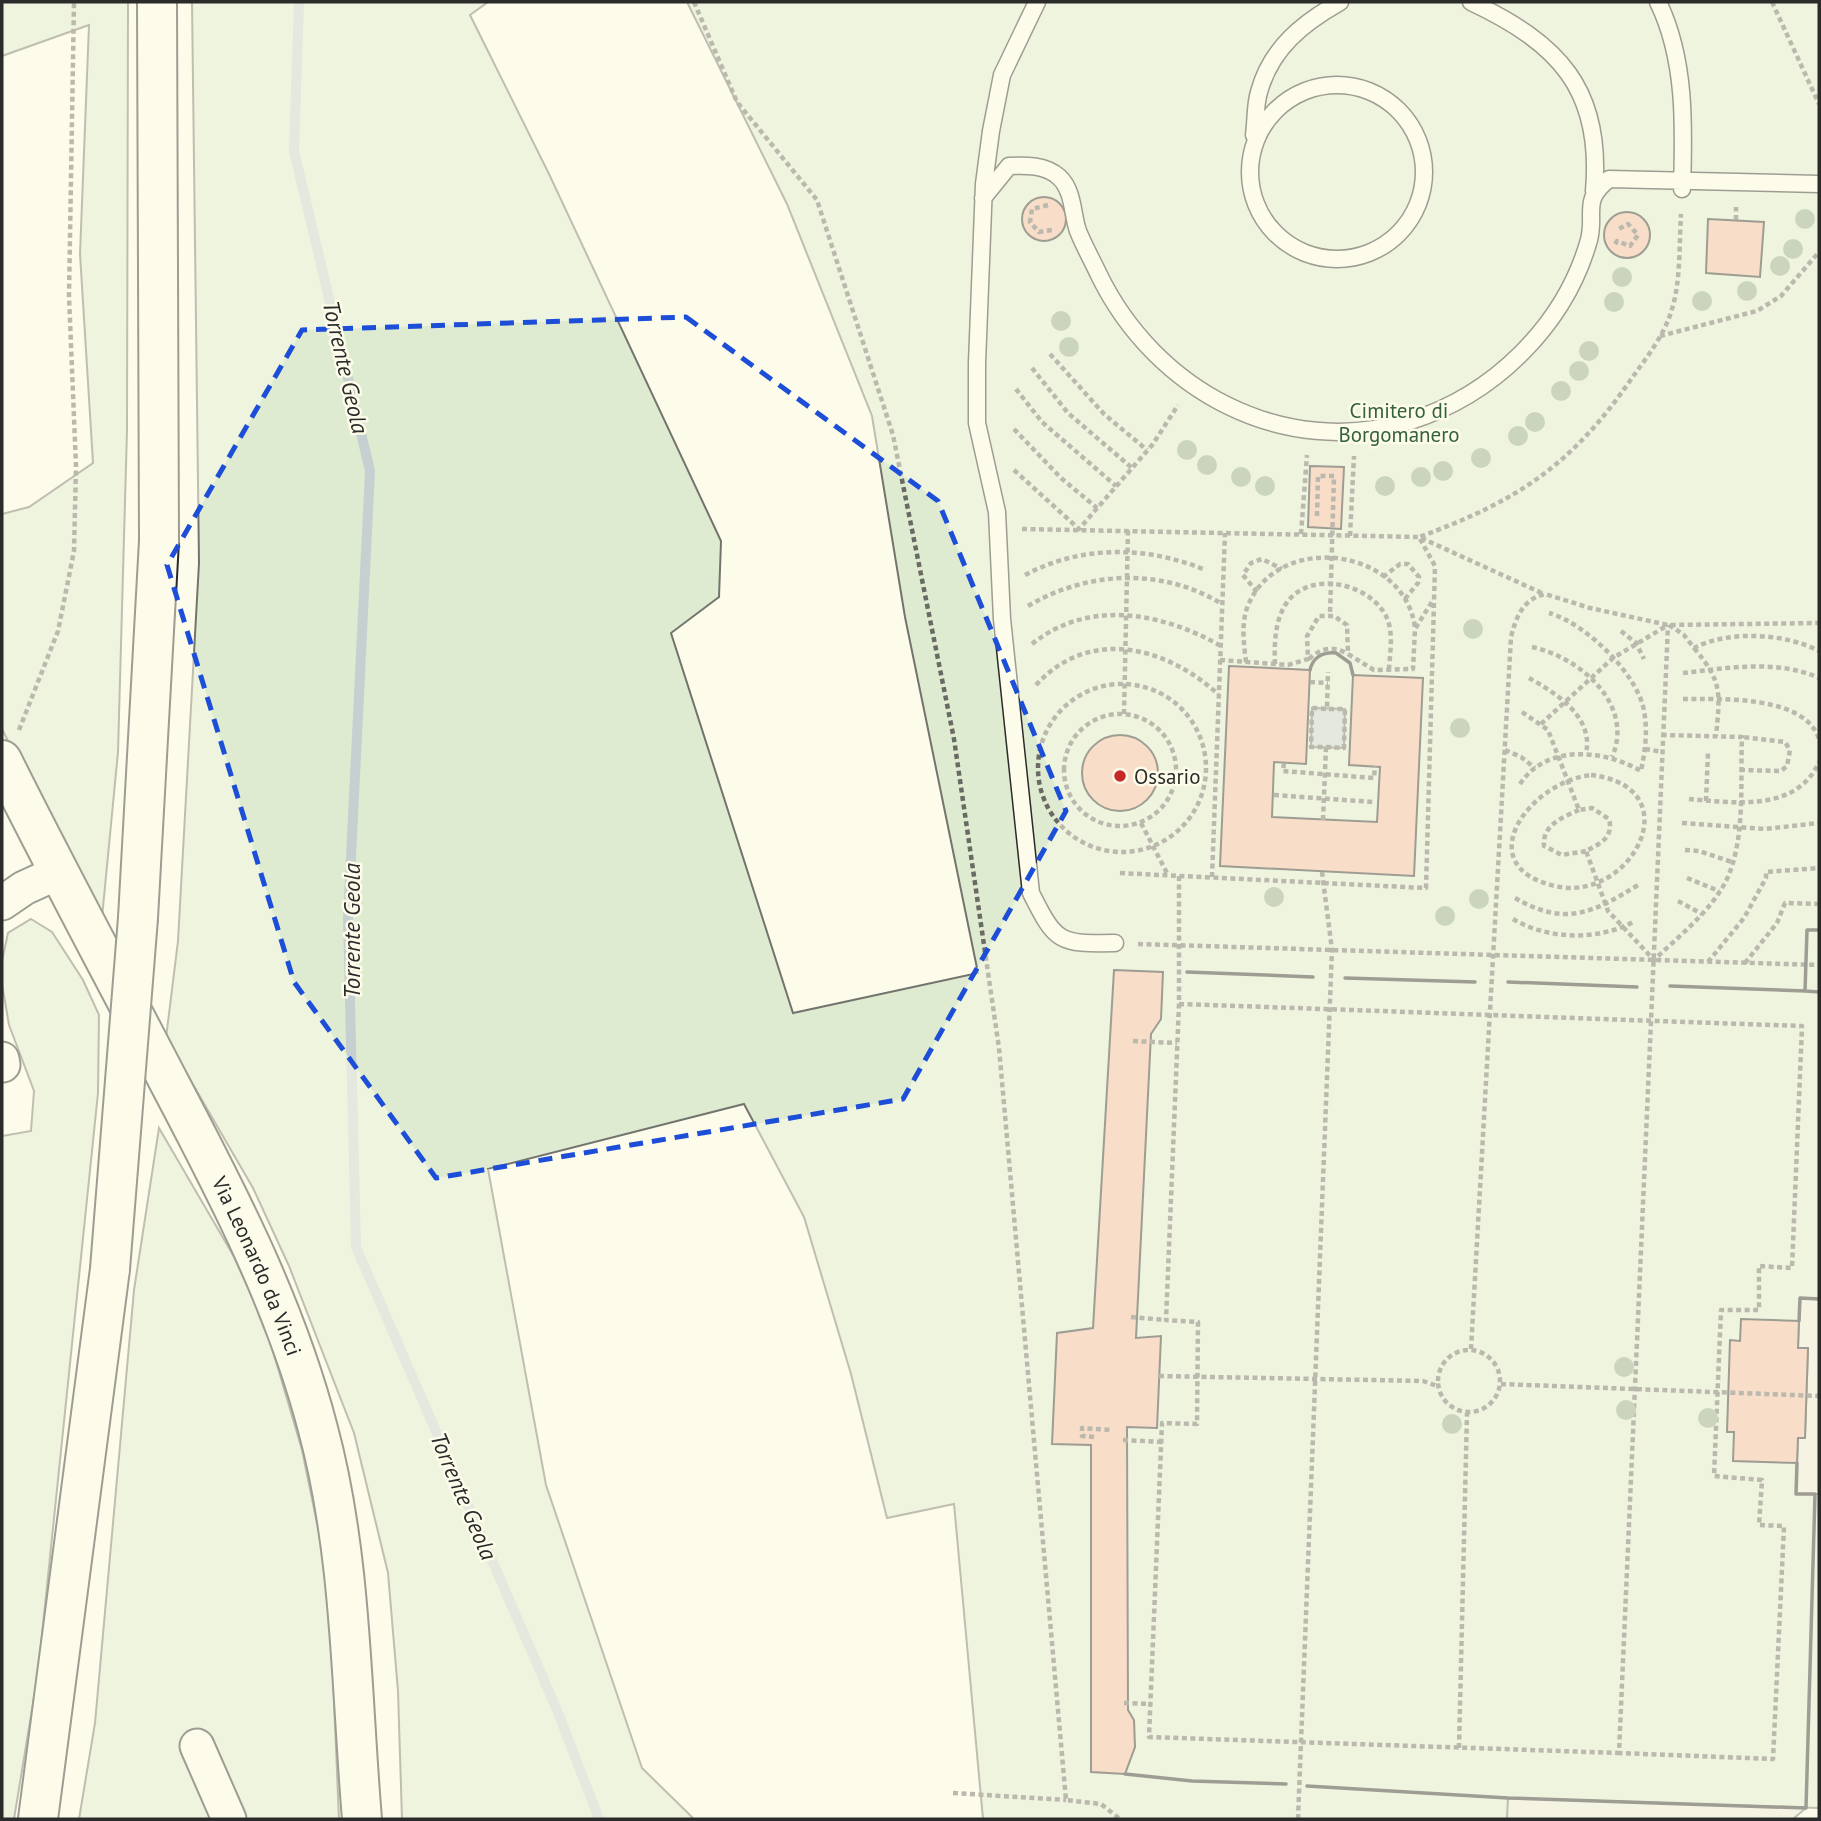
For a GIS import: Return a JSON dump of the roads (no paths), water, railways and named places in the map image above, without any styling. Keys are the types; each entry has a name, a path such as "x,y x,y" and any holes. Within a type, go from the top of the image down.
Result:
{"main road":[{"path":"38,1819 110,1269 138,918 159,541 158,2"},
{"name":"Via Leonardo da Vinci","path":"8,749 59,872 227,1192 267,1278 292,1341 319,1431 347,1605 362,1819"}],"street":[{"path":"2,903 24,888 59,872"},
{"path":"197,1746 229,1819"}],"lane":[{"path":"1037,2 1002,75 983,198 977,299 977,423 997,529 1002,619 1031,893 1049,930 1067,942 1115,943"},
{"path":"1253,145 1267,118 1290,98 1318,86 1349,85 1378,95 1402,113 1417,136 1425,162 1423,190 1414,215 1398,237 1375,252 1349,260 1321,259 1296,250 1272,231 1255,205 1249,175 1259,93 1272,60 1293,33 1340,2"},
{"path":"983,198 1009,166 1025,165 1048,169 1061,178 1071,198 1080,235 1114,306 1161,362 1216,402 1256,420 1338,432 1385,429 1456,404 1509,364 1539,335 1572,284 1590,236 1589,210 1594,191 1595,141 1578,85 1537,38 1471,2"},
{"path":"1658,2 1668,21 1679,75 1684,133 1682,184"},
{"path":"1594,191 1609,179 1682,184 1819,184"}],"waterway":[{"name":"Torrente Geola","path":"299,2 294,151 370,471 348,918 356,1247 557,1710 599,1819"}],"place":[{"name":"Ossario","path":"1120,776"}],"park label":[{"name":"Cimitero di Borgomanero","path":"1399,422"}]}
